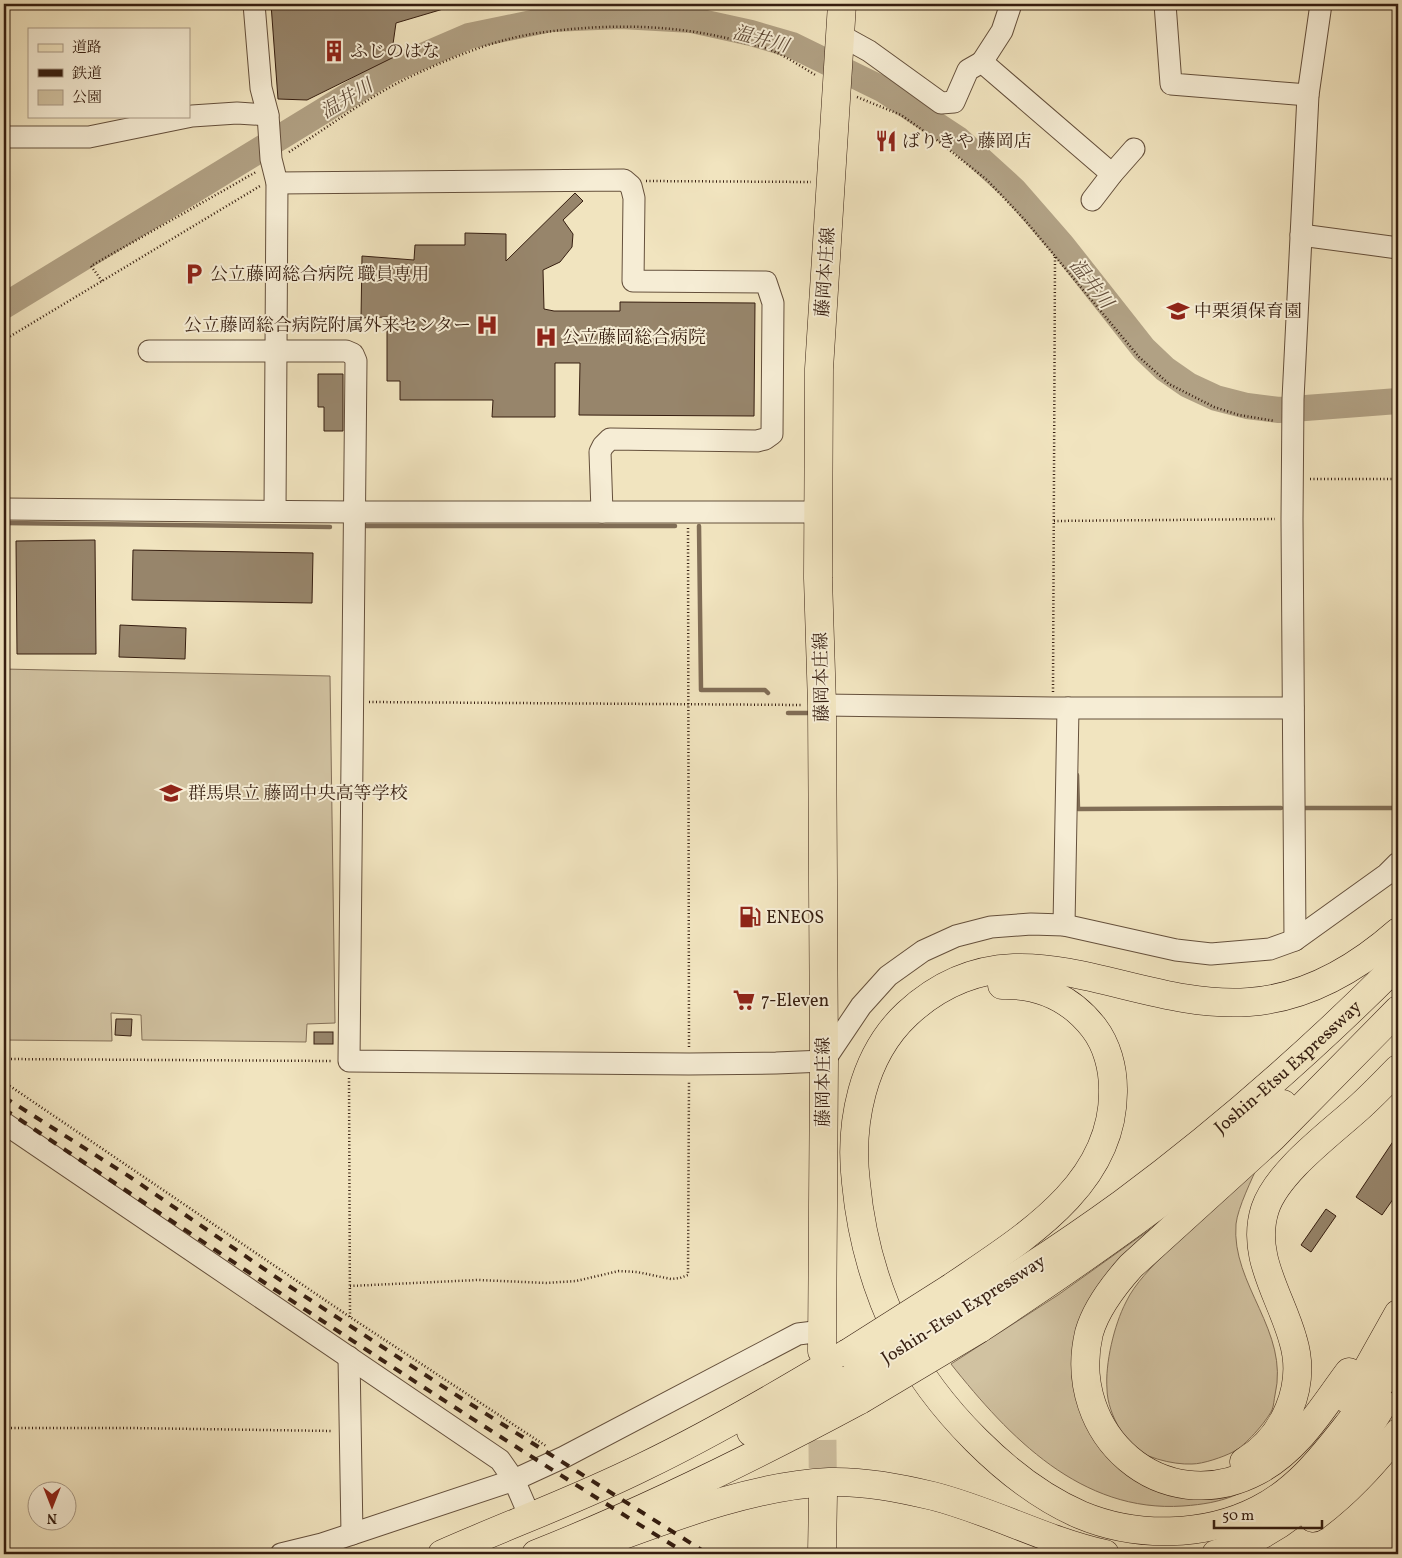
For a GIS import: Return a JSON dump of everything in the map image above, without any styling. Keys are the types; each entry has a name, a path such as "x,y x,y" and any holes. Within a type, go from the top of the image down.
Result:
{"main road":[{"name":"藤岡本庄線","path":"840,1363 824,1061 822,706 818,512 819,369 842,4"},
{"path":"1398,932 1364,959 1322,984 1298,993 1250,1002 1199,1002 1094,977 1065,971 1041,969 998,969 957,981 937,990 904,1017 889,1034 878,1051 870,1068 860,1102 853,1152 857,1196 872,1264 888,1311 912,1359 941,1400 970,1433 995,1457 1058,1504 1084,1516 1125,1528 1168,1531 1215,1526 1256,1511 1294,1487 1322,1458 1398,1362"},
{"name":"Joshin-Etsu Expressway","path":"966,1308 1092,1224 1189,1151 1303,1055 1398,964"},
{"path":"442,1554 563,1504 646,1466 840,1363 966,1308 1026,1236 1067,1199 1088,1173 1106,1138 1113,1101 1112,1073 1105,1047 1096,1031 1084,1016 1070,1004 1054,994 1019,984 979,988 941,1004 910,1031 891,1058 881,1082 871,1121 869,1145 870,1168 878,1226 893,1276 906,1309 926,1348 972,1407 1007,1444 1048,1477 1088,1498 1131,1512 1167,1514 1198,1512 1222,1507 1244,1498 1283,1474 1303,1455 1361,1380 1398,1314"},
{"name":"Joshin-Etsu Expressway","path":"464,1554 580,1510 667,1472 754,1430 840,1363 966,1308 1122,1233 1203,1172 1323,1069 1398,998"},
{"path":"1398,1010 1272,1138 1146,1251 1126,1272 1105,1300 1090,1331 1086,1348 1086,1382 1089,1400 1103,1430 1126,1456 1154,1476 1188,1486 1224,1484 1241,1479 1258,1472 1286,1452 1305,1432 1398,1307"},
{"path":"1126,1456 1146,1466 1180,1475 1213,1473 1244,1462 1259,1453 1282,1425 1294,1393 1296,1358 1294,1341 1273,1289 1263,1256 1262,1223 1266,1207 1282,1180 1294,1167 1398,1069"},
{"name":"Joshin-Etsu Expressway","path":"536,1554 599,1529 771,1448 840,1363"},
{"path":"1216,1554 1235,1548 1274,1529 1310,1501 1344,1463 1366,1433 1398,1379"},
{"path":"1236,1554 1252,1550 1276,1540 1309,1521 1328,1507 1362,1476 1398,1433"},
{"path":"571,1554 748,1495 804,1484 830,1482 883,1486 935,1497 1074,1546 1105,1554"},
{"path":"822,1554 823,1494"}],"street":[{"path":"254,4 261,88 268,115 268,137 273,169 277,352 275,511"},
{"path":"840,42 869,50 941,102 954,102 968,70 982,62 1002,31 1011,4"},
{"path":"1165,4 1171,84 1308,95"},
{"path":"1295,940 1293,414 1308,95 1321,4"},
{"path":"982,62 1112,174"},
{"path":"190,116 237,113 268,115"},
{"path":"4,137 89,137 182,118"},
{"path":"1092,200 1134,149"},
{"path":"273,169 624,180 631,186 634,198 633,280 766,282 773,303 772,434 765,439 756,441 610,439 600,452 602,512"},
{"path":"1301,235 1398,248"},
{"path":"149,351 346,351 353,354 356,361 349,1061 689,1064 824,1061 860,1006 888,976 923,951 956,936 991,927 1031,924 1064,925 1176,950 1211,954 1270,949 1295,940 1394,874"},
{"path":"4,509 355,512 818,512"},
{"path":"822,706 1293,708"},
{"path":"1061,708 1064,925"},
{"path":"4,1123 500,1460 514,1480 527,1510"},
{"path":"281,1554 324,1549 352,1534 514,1480 564,1458 798,1334 840,1363"},
{"path":"349,1357 352,1534"}],"path":[{"path":"102,281 91,266 273,169 375,97 412,76 457,56 531,35 572,29 616,27 690,31 725,37 770,50 836,82 879,107 902,115 987,180 1055,256 1139,356 1169,384 1214,407 1239,415 1293,414"},
{"path":"4,340 260,186 273,169"},
{"path":"642,181 815,182"},
{"path":"1055,256 1054,520 1061,708"},
{"path":"1292,479 1398,479"},
{"path":"350,1286 478,1280 547,1283 576,1281 619,1271 637,1272 671,1279 688,1275 688,512"},
{"path":"1054,520 1292,519"},
{"path":"352,702 822,706"},
{"path":"4,1059 349,1061 350,1317"},
{"path":"4,1082 350,1317 564,1458"},
{"path":"4,1428 350,1431"}],"green space":[{"name":"群馬県立 藤岡中央高等学校","path":"4,669 330,676 335,1023 307,1024 306,1042 142,1040 141,1015 111,1013 112,1041 4,1040"},
{"path":"1259,1163 1237,1217 1237,1246 1242,1267 1275,1350 1277,1372 1272,1410 1249,1439 1238,1449 1224,1456 1197,1464 1184,1464 1149,1456 1127,1443 1113,1415 1107,1394 1107,1368 1111,1345 1122,1311 1134,1288 1144,1275 1189,1228"},
{"path":"1180,1208 1078,1337 1128,1474 1276,1470 1243,1492 1222,1500 1183,1506 1146,1505 1112,1497 1080,1483 1050,1465 997,1418 951,1364 1058,1295"}],"building":[{"name":"ふじのはな","path":"271,4 450,4 450,7 396,23 393,44 394,57 307,100 278,99"},
{"path":"575,193 583,201 563,220 573,234 572,247 560,262 543,270 544,309 554,311 620,311 620,302 755,303 754,416 579,415 580,363 555,363 555,417 492,417 493,400 400,400 400,381 387,381 387,317 361,318 362,256 414,260 415,245 465,245 465,233 506,234 506,261"},
{"path":"318,374 343,374 343,431 324,431 324,407 318,407"},
{"path":"95,540 96,654 17,654 16,541"},
{"path":"133,550 313,553 312,603 132,600"},
{"path":"120,625 186,628 185,659 119,657"},
{"path":"116,1019 132,1019 131,1036 115,1035"},
{"path":"314,1032 333,1032 333,1044 314,1044"},
{"path":"1398,1134 1398,1192 1382,1215 1356,1197"},
{"path":"1326,1209 1336,1216 1311,1252 1301,1245"}],"waterway":[{"name":"温井川","path":"4,306 390,70 469,36 551,19 621,16 692,20 751,33 792,45 882,89 958,139 1014,190 1062,245 1144,349 1165,369 1188,385 1216,398 1247,406 1279,410 1398,401"},
{"path":"4,523 330,527"},
{"path":"360,526 675,526"},
{"path":"699,526 701,690 765,690 768,693"},
{"path":"788,713 809,713"},
{"path":"1077,775 1078,809 1281,808"},
{"path":"1304,808 1398,808"}],"tunnel":[{"path":"822,1398 823,1494"},
{"path":"527,1510 545,1554"}],"railway":[{"path":"4,1097 130,1177 289,1286 453,1393 708,1554"},
{"path":"4,1109 429,1391 687,1554"}],"place":[{"name":"ふじのはな","path":"334,51"},
{"name":"ばりきや 藤岡店","path":"886,141"},
{"name":"公立藤岡総合病院 職員専用","path":"194,274"},
{"name":"中栗須保育園","path":"1178,311"},
{"name":"公立藤岡総合病院附属外来センター","path":"487,325"},
{"name":"公立藤岡総合病院","path":"546,337"},
{"name":"群馬県立 藤岡中央高等学校","path":"171,793"},
{"name":"ENEOS","path":"750,917"},
{"name":"7-Eleven","path":"744,1000"}]}
